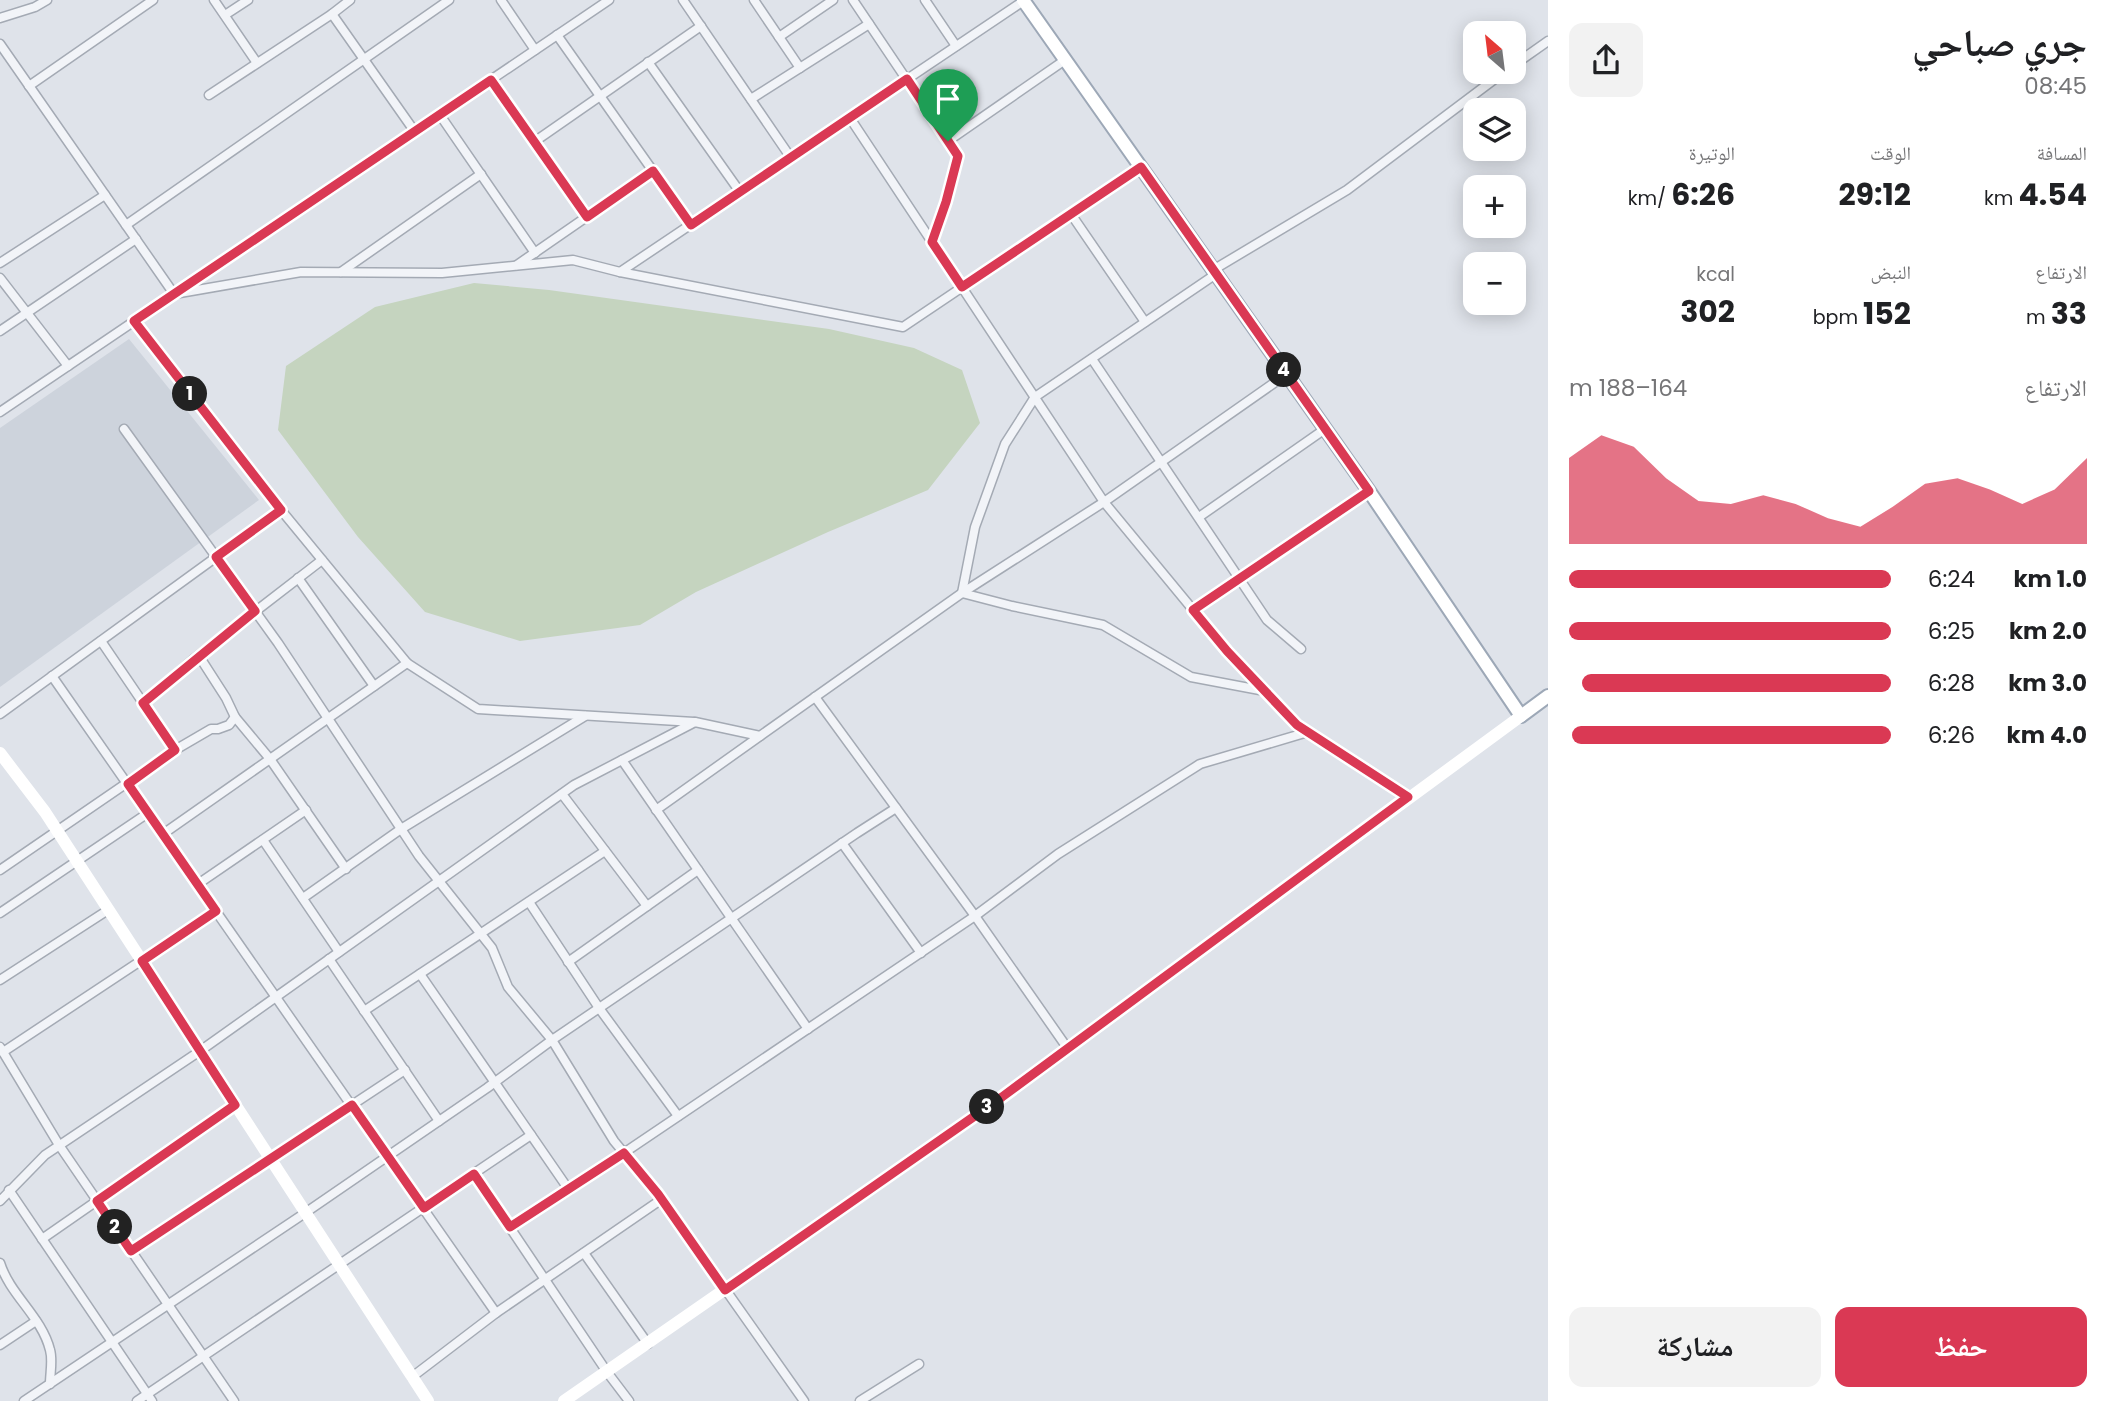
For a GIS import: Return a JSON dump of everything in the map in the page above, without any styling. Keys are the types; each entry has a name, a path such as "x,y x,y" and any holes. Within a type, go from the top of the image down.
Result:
{"main road":[{"path":"1024,0 1369,491 1521,716"},
{"path":"564,1401 1002,1097 1548,696"},
{"path":"0,753 58,831 428,1401"}],"street":[{"path":"0,18 35,7 47,0"},
{"path":"29,86 153,0"},
{"path":"214,0 257,63"},
{"path":"225,15 248,0"},
{"path":"209,95 350,0"},
{"path":"501,0 535,50"},
{"path":"0,411 609,0"},
{"path":"683,0 791,158"},
{"path":"754,0 800,68"},
{"path":"779,37 833,0"},
{"path":"853,0 958,156 932,242"},
{"path":"925,0 956,46"},
{"path":"620,272 1024,0"},
{"path":"126,225 445,1"},
{"path":"332,14 415,132"},
{"path":"751,99 869,24"},
{"path":"534,142 701,26"},
{"path":"557,35 691,225"},
{"path":"1526,57 1548,41"},
{"path":"0,44 174,294"},
{"path":"948,141 1065,60"},
{"path":"649,62 740,192"},
{"path":"491,80 587,217"},
{"path":"962,593 975,527 1005,444 1035,397 1215,272 1347,190 1488,84"},
{"path":"440,115 534,253"},
{"path":"850,118 1104,502 1227,651 1297,725 1408,797"},
{"path":"174,294 301,272 442,273 573,260 620,272 903,327 1141,167"},
{"path":"515,266 653,171"},
{"path":"341,272 481,174"},
{"path":"0,263 105,195"},
{"path":"1071,214 1145,322"},
{"path":"0,331 136,239"},
{"path":"0,278 68,366"},
{"path":"134,321 281,510 407,663 478,709 695,722 760,736"},
{"path":"1092,359 1267,620 1301,649"},
{"path":"656,810 962,593 1104,502 1287,374"},
{"path":"124,429 255,611 401,829 438,881 492,948 508,987 552,1040 614,1141 662,1199 804,1401"},
{"path":"1199,517 1325,429"},
{"path":"1193,610 1369,491"},
{"path":"0,714 281,510"},
{"path":"143,703 322,560"},
{"path":"298,579 374,686"},
{"path":"962,593 1103,625 1191,677 1266,691"},
{"path":"100,641 175,750"},
{"path":"199,656 235,717 270,759 346,869"},
{"path":"163,834 407,663"},
{"path":"52,676 496,1313"},
{"path":"815,697 975,916 1068,1049"},
{"path":"303,898 401,829 585,716"},
{"path":"0,870 175,750 211,729 229,725 235,717"},
{"path":"0,1201 45,1155 200,1051 574,785 695,722"},
{"path":"510,1227 921,953 1058,854 1200,764 1308,732"},
{"path":"622,760 808,1029"},
{"path":"562,794 647,906"},
{"path":"24,1401 305,1213 495,1083 552,1040 896,808"},
{"path":"198,884 306,810"},
{"path":"0,913 148,813"},
{"path":"263,840 339,952"},
{"path":"842,843 921,953"},
{"path":"364,1011 605,851"},
{"path":"568,962 698,870"},
{"path":"529,902 599,1008 678,1116"},
{"path":"0,980 108,910"},
{"path":"216,911 2,1049 59,1145 234,1401"},
{"path":"329,959 439,1121"},
{"path":"420,974 569,1190"},
{"path":"131,1251 405,1070"},
{"path":"42,1239 235,1105"},
{"path":"137,1401 149,1398 203,1356 531,1135"},
{"path":"474,1174 629,1401"},
{"path":"9,1191 149,1398"},
{"path":"412,1377 496,1313 662,1199"},
{"path":"584,1253 648,1344"},
{"path":"0,1263 1,1273 36,1321 51,1353 50,1384"},
{"path":"0,1345 36,1321"},
{"path":"860,1401 919,1364"}],"shaded area":[{"path":"129,339 259,500 0,687 0,428"}],"green space":[{"path":"474,283 549,290 829,329 914,348 962,370 980,423 928,490 696,592 640,625 520,641 425,612 358,537 278,430 286,366 375,307"}],"route":[{"path":"907,79 948,141 958,156 932,242 962,287 1141,167 1369,491 1193,610 1227,651 1297,725 1408,797 1002,1097 725,1290 658,1194 624,1153 510,1227 474,1174 424,1208 352,1105 131,1251 97,1201 235,1105 142,961 216,911 128,784 175,750 143,703 255,611 216,557 281,510 134,321 491,80 587,217 653,171 691,225 907,79"}]}
